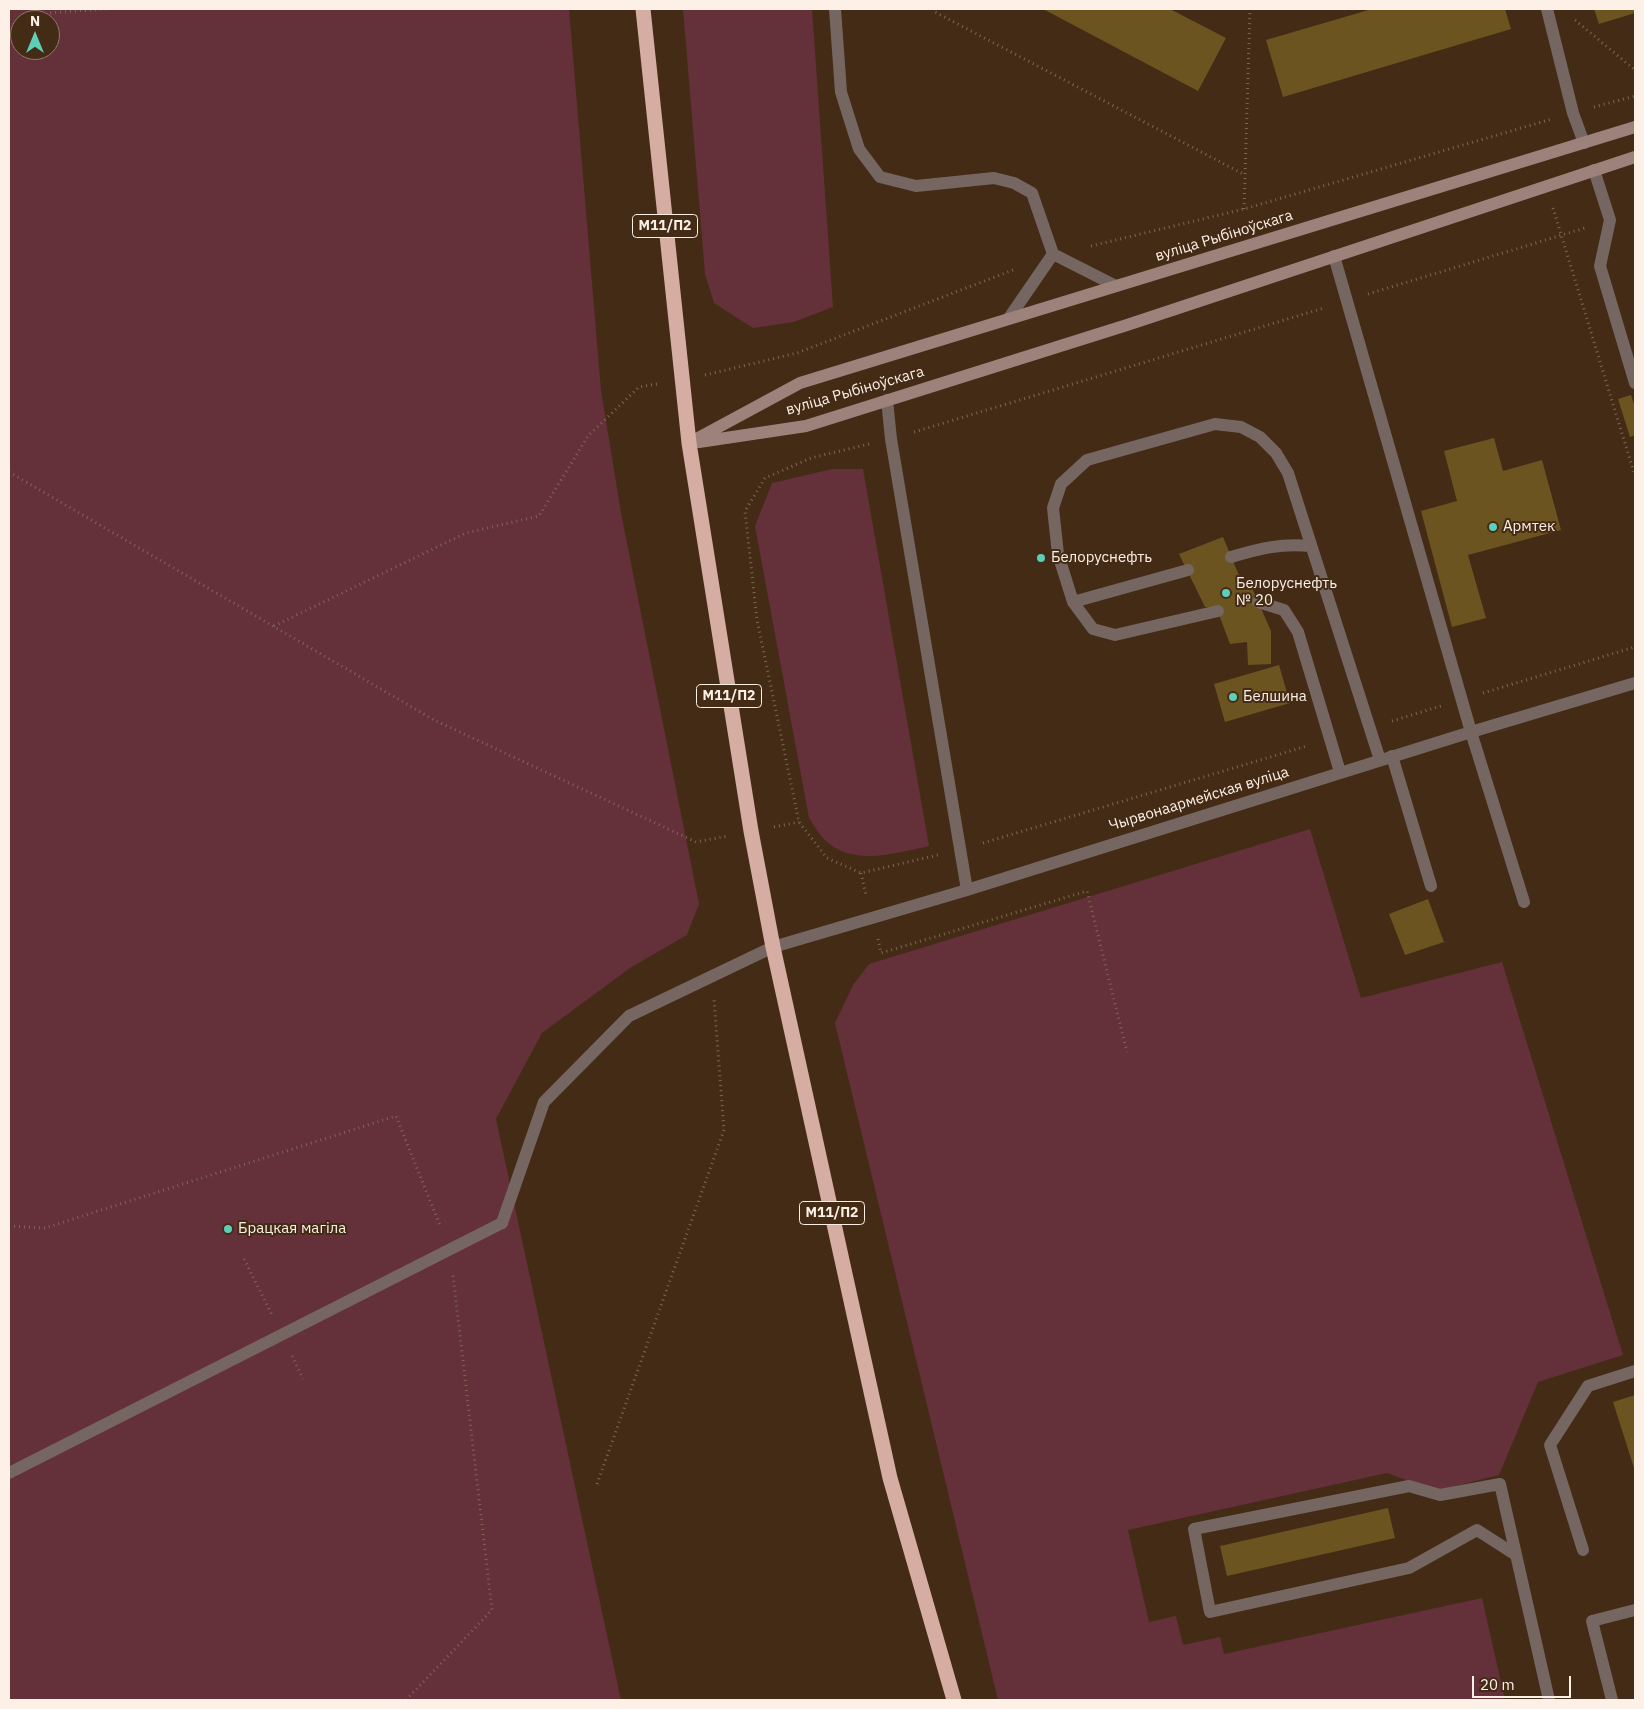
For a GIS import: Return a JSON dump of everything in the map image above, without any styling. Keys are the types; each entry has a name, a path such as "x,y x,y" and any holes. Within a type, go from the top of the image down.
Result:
{"highway":[{"name":"М11/П2","path":"642,9 689,443 751,831 774,947 890,1478 954,1700"}],"main road":[{"name":"вуліца Рыбіноўскага","path":"689,443 800,383 1635,127"},
{"name":"вуліца Рыбіноўскага","path":"689,443 806,426 1127,325 1635,157"}],"street":[{"path":"835,9 841,92 859,149 880,177 916,186 994,178 1014,183 1032,193 1053,254 1116,286"},
{"path":"1547,9 1573,112 1584,143"},
{"path":"1594,170 1610,220 1600,266 1635,383"},
{"path":"1009,318 1053,254"},
{"path":"1334,256 1460,700 1524,902"},
{"path":"887,400 891,439 967,890"},
{"path":"1218,611 1115,635 1093,629 1073,602 1058,554 1053,508 1061,484 1087,460 1216,424 1241,427 1260,437 1276,452 1288,473 1370,727 1386,758 1431,886"},
{"path":"1231,557 1265,547 1287,544 1310,546"},
{"path":"1073,602 1188,570"},
{"path":"1258,602 1284,610 1298,632 1340,772"},
{"name":"Чырвонаармейская вуліца","path":"450,1249 502,1223 544,1102 629,1016 774,947 967,890 1340,772 1635,683"},
{"path":"9,1473 450,1249"},
{"path":"1583,1550 1550,1445 1588,1386 1635,1371"},
{"path":"1516,1555 1477,1530 1408,1568 1210,1612 1194,1529 1408,1486 1440,1495 1500,1484 1549,1700"},
{"path":"1612,1700 1592,1621 1635,1610"}],"path":[{"path":"60,13 106,9"},
{"path":"934,9 933,11 1245,175"},
{"path":"1244,209 1250,9"},
{"path":"1571,17 1635,70"},
{"path":"1530,125 1538,156"},
{"path":"1546,186 1635,476"},
{"path":"274,626 466,533 540,516 588,436 639,386"},
{"path":"9,472 434,720 696,842"},
{"path":"1370,727 1635,647"},
{"path":"861,874 960,850 1330,739"},
{"path":"1087,890 1127,1052"},
{"path":"597,1484 724,1130 713,976"},
{"path":"9,1226 45,1228 396,1116 450,1249 492,1610 406,1700"},
{"path":"244,1259 281,1334"}],"shaded area":[{"path":"9,9 569,9 601,390 621,513 699,904 687,935 630,968 542,1033 496,1119 621,1700 9,1700"},
{"path":"683,9 812,9 833,307 794,322 753,328 714,303 705,274"},
{"path":"832,469 863,469 929,846 875,856 861,856 836,848 823,838 809,818 755,526 772,483"},
{"path":"1310,829 1361,998 1502,962 1623,1355 1538,1382 1499,1475 1436,1491 1387,1473 1128,1530 1149,1622 1176,1616 1183,1645 1220,1637 1224,1654 1482,1598 1505,1700 998,1700 835,1023 853,985 869,964"}],"building":[{"path":"1043,9 1170,9 1226,38 1198,91"},
{"path":"1372,9 1505,9 1511,29 1283,97 1266,40"},
{"path":"1594,9 1635,9 1635,13 1599,24"},
{"path":"1631,395 1635,407 1635,435 1630,437 1618,399"},
{"path":"1494,438 1503,471 1542,460 1561,530 1468,555 1486,618 1452,627 1421,511 1457,501 1444,451"},
{"path":"1223,537 1245,590 1252,588 1271,631 1271,664 1248,665 1247,642 1230,644 1216,607 1205,607 1179,554"},
{"path":"1279,665 1290,703 1225,722 1214,684"},
{"path":"1428,899 1444,942 1405,955 1389,914"},
{"path":"1635,1395 1635,1471 1613,1402"},
{"path":"1388,1508 1395,1538 1227,1576 1220,1546"}],"place":[{"name":"Армтек","path":"1493,527"},
{"name":"Белоруснефть","path":"1041,558"},
{"name":"Белоруснефть № 20","path":"1226,593"},
{"name":"Белшина","path":"1233,697"},
{"name":"Брацкая магіла","path":"228,1229"}]}
